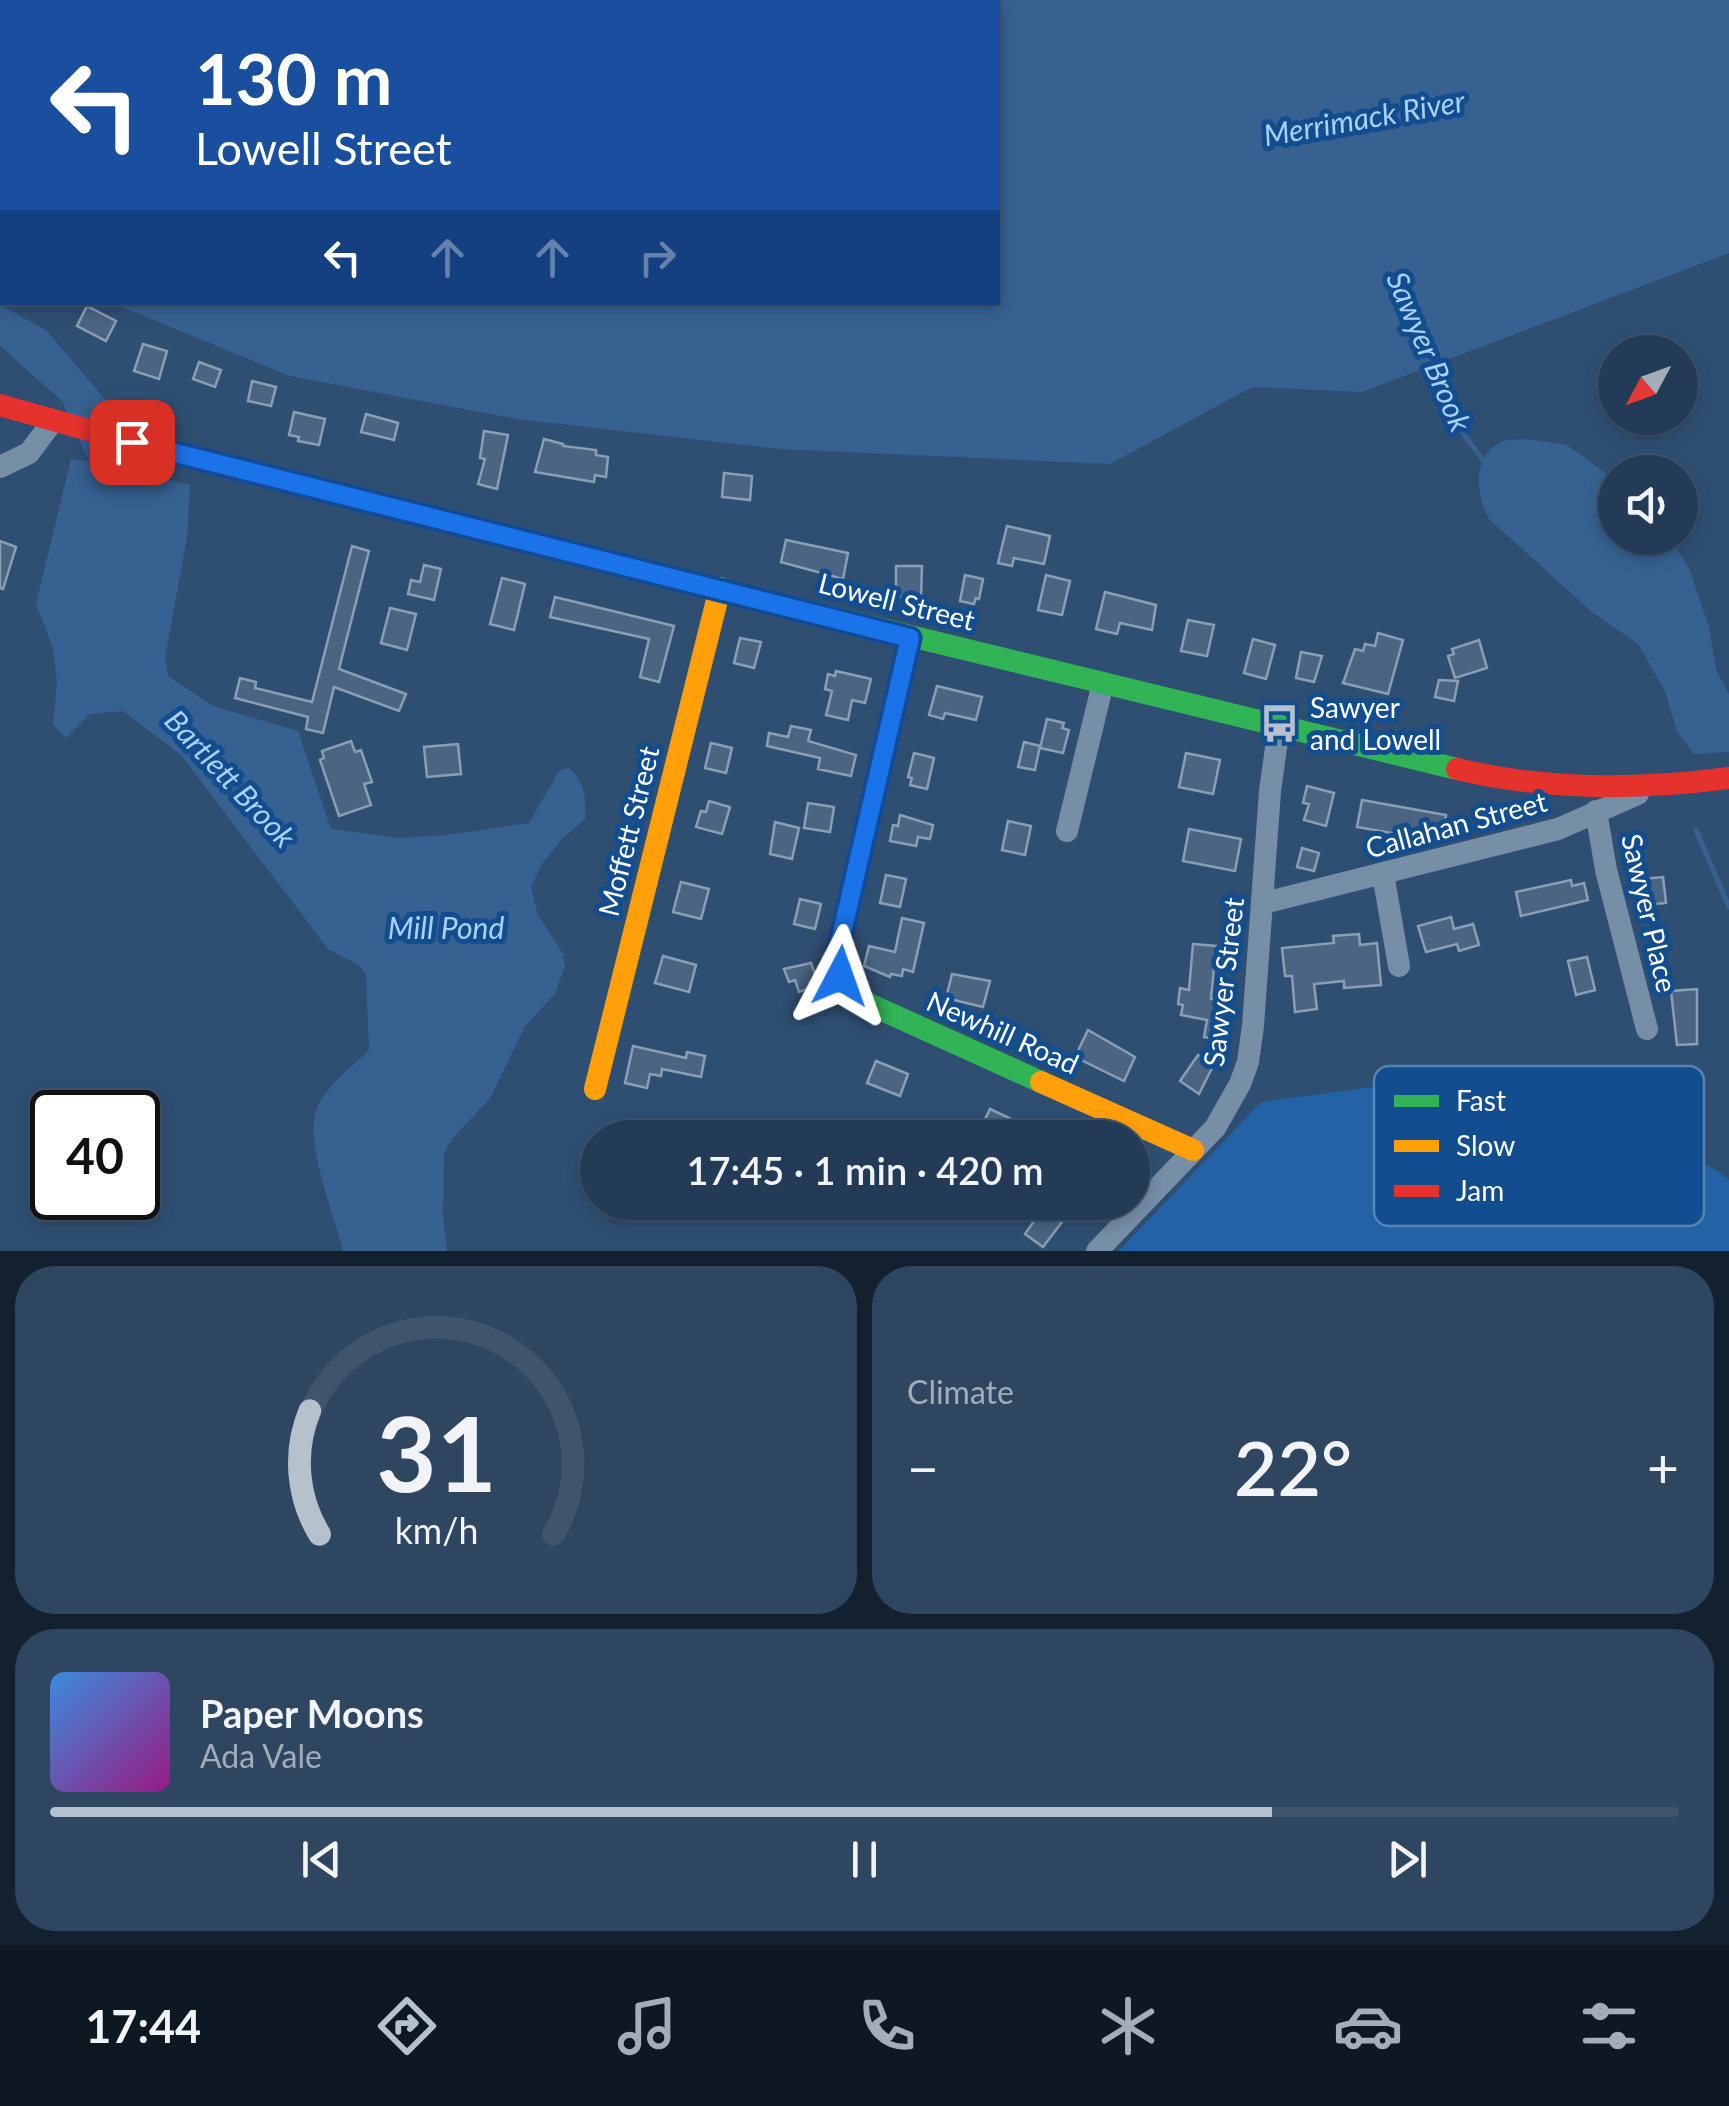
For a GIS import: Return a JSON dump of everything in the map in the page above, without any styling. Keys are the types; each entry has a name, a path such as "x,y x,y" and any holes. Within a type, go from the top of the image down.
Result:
{"main road":[{"name":"Lowell Street","path":"0,405 132,442 910,638 1490,777 1550,784 1658,786 1729,778"},
{"name":"Moffett Street","path":"594,1088 720,588"},
{"name":"Newhill Road","path":"910,638 838,950 838,968 844,984 871,1005 1193,1150"}],"street":[{"path":"0,467 29,453 60,423"},
{"path":"1067,831 1103,683"},
{"name":"Sawyer Street","path":"1096,1251 1215,1128 1236,1097 1248,1062 1278,726"},
{"name":"Callahan Street","path":"1264,904 1558,829 1658,786"},
{"name":"Sawyer Place","path":"1596,810 1606,870 1647,1029"},
{"path":"1383,874 1399,966"}],"shaded area":[{"path":"1374,1087 1374,1226 1704,1226 1704,1164 1729,1180 1729,1251 1119,1251 1261,1102"}],"water":[{"name":"Merrimack River","path":"1000,0 1729,0 1729,253 1362,392 1252,387 1110,464 779,449 517,419 290,376 117,305 1000,305"},
{"name":"Mill Pond","path":"0,305 46,330 120,417 130,470 190,485 187,538 165,657 168,676 213,706 298,731 331,829 399,838 529,823 559,771 569,768 581,784 585,819 541,865 531,888 538,915 563,954 565,966 555,994 525,1026 491,1097 444,1153 447,1251 343,1251 317,1158 314,1122 327,1092 369,1050 366,974 359,965 328,949 181,755 123,711 90,714 66,738 53,724 57,683 53,648 36,604 71,459 89,461 62,401 0,346"},
{"path":"1527,439 1567,445 1598,468 1598,555 1680,555 1689,568 1709,627 1716,670 1729,694 1729,752 1694,754 1677,731 1665,691 1638,644 1592,612 1489,519 1481,499 1479,476 1485,456 1503,441"}],"building":[{"path":"87,306 116,321 106,341 77,326"},
{"path":"143,344 167,351 159,379 134,371"},
{"path":"199,362 221,370 215,387 193,379"},
{"path":"252,381 276,387 271,406 248,401"},
{"path":"294,412 325,419 319,445 289,435"},
{"path":"366,414 398,423 394,440 361,432"},
{"path":"484,431 508,435 497,489 478,484 485,459 480,458"},
{"path":"544,439 596,450 596,455 608,457 606,477 595,475 594,482 535,472"},
{"path":"724,473 752,476 750,500 722,497"},
{"path":"1007,526 1050,536 1044,564 1014,558 1012,566 998,563"},
{"path":"786,540 848,553 843,579 781,562"},
{"path":"0,541 16,547 3,589 0,588"},
{"path":"352,546 369,551 339,669 406,694 399,711 334,687 323,733 306,729 308,717 235,698 240,678 256,682 255,688 312,702"},
{"path":"424,565 441,569 434,600 408,594 411,580 420,582"},
{"path":"896,566 922,566 921,597 896,597"},
{"path":"965,575 983,579 979,599 974,604 960,601"},
{"path":"1046,575 1070,581 1062,615 1038,610"},
{"path":"502,578 525,584 514,630 490,624"},
{"path":"1105,592 1156,605 1152,630 1120,623 1117,634 1096,629"},
{"path":"555,597 674,626 659,682 640,677 649,639 550,617"},
{"path":"390,608 416,614 407,650 381,643"},
{"path":"1188,620 1214,625 1207,656 1181,651"},
{"path":"1378,633 1403,640 1388,694 1343,683 1355,649 1363,651 1365,644 1375,646"},
{"path":"740,638 761,642 754,668 734,663"},
{"path":"1253,639 1275,645 1266,679 1244,673"},
{"path":"1479,640 1487,668 1455,678 1448,656 1454,654 1452,649"},
{"path":"1301,652 1322,656 1314,682 1296,678"},
{"path":"836,671 871,679 865,703 852,700 848,720 826,715 832,691 825,689 828,674 835,676"},
{"path":"1439,680 1458,681 1454,701 1435,697"},
{"path":"937,686 982,697 976,720 945,713 943,719 929,715"},
{"path":"1047,719 1064,723 1062,728 1069,730 1063,753 1040,748"},
{"path":"791,726 811,730 808,741 856,755 851,776 818,769 820,758 767,746 769,733 788,737"},
{"path":"351,741 355,752 361,750 372,782 364,784 371,805 339,816 320,760 324,758 322,751"},
{"path":"1024,742 1040,746 1035,770 1018,767"},
{"path":"711,743 732,748 726,773 705,768"},
{"path":"458,744 461,774 427,777 424,747"},
{"path":"914,753 934,758 927,789 910,785"},
{"path":"1186,753 1220,760 1213,794 1179,787"},
{"path":"1307,786 1334,793 1326,826 1304,820 1309,804 1303,803"},
{"path":"1362,800 1446,815 1445,820 1452,821 1450,837 1431,840 1357,827"},
{"path":"709,801 730,807 722,834 696,827"},
{"path":"808,803 834,807 830,832 804,828"},
{"path":"900,815 933,825 930,839 918,837 916,846 890,841"},
{"path":"1008,821 1031,826 1025,855 1002,850"},
{"path":"775,822 799,828 792,859 770,854"},
{"path":"1189,829 1241,839 1235,871 1183,861"},
{"path":"1302,848 1319,853 1314,871 1297,867"},
{"path":"886,875 906,879 900,907 880,903"},
{"path":"1663,877 1666,903 1645,905 1642,879"},
{"path":"1571,880 1572,886 1584,883 1588,900 1521,916 1516,892"},
{"path":"681,882 709,889 701,919 673,912"},
{"path":"800,899 821,904 815,929 794,924"},
{"path":"1451,917 1454,929 1473,924 1479,945 1459,951 1457,944 1426,952 1418,926"},
{"path":"902,918 924,923 913,972 903,969 902,976 890,977 864,966 869,946 895,952"},
{"path":"1359,934 1360,945 1377,943 1381,985 1344,988 1344,981 1314,984 1317,1009 1295,1012 1292,976 1285,976 1282,948 1334,943 1333,936"},
{"path":"1193,944 1216,946 1211,999 1230,1002 1223,1040 1204,1037 1207,1020 1181,1015 1180,988 1189,990"},
{"path":"663,956 696,965 689,992 655,983"},
{"path":"1587,957 1595,990 1576,995 1568,961"},
{"path":"811,963 819,985 799,992 795,980 789,982 784,969"},
{"path":"952,974 990,981 983,1007 946,998"},
{"path":"1697,989 1697,1044 1677,1045 1671,991"},
{"path":"1088,1030 1135,1057 1124,1081 1075,1057"},
{"path":"633,1046 686,1058 687,1052 705,1056 701,1077 662,1069 661,1076 650,1074 647,1088 625,1083"},
{"path":"1198,1055 1213,1066 1199,1094 1180,1081"},
{"path":"876,1061 908,1074 900,1096 867,1083"},
{"path":"990,1109 1013,1120 985,1120"},
{"path":"1035,1220 1063,1220 1043,1247 1025,1234"}],"waterway":[{"name":"Sawyer Brook","path":"1432,359 1464,435 1486,464"},
{"name":"Sawyer Brook","path":"1696,830 1729,907"}],"traffic: fast":[{"path":"602,561 1457,769"},
{"path":"910,638 838,949 842,975 850,989 871,1005 1041,1082"}],"traffic: slow":[{"path":"595,1089 720,588"},
{"path":"1041,1082 1193,1150"}],"traffic: jam":[{"path":"0,405 602,561"},
{"path":"1457,769 1524,781 1592,786 1661,785 1729,778"}],"place":[{"name":"Sawyer and Lowell","path":"1280,723"}],"route":[{"path":"132,442 910,638 838,950 840,976"}],"water label":[{"name":"Bartlett Brook","path":"231,778"}]}
